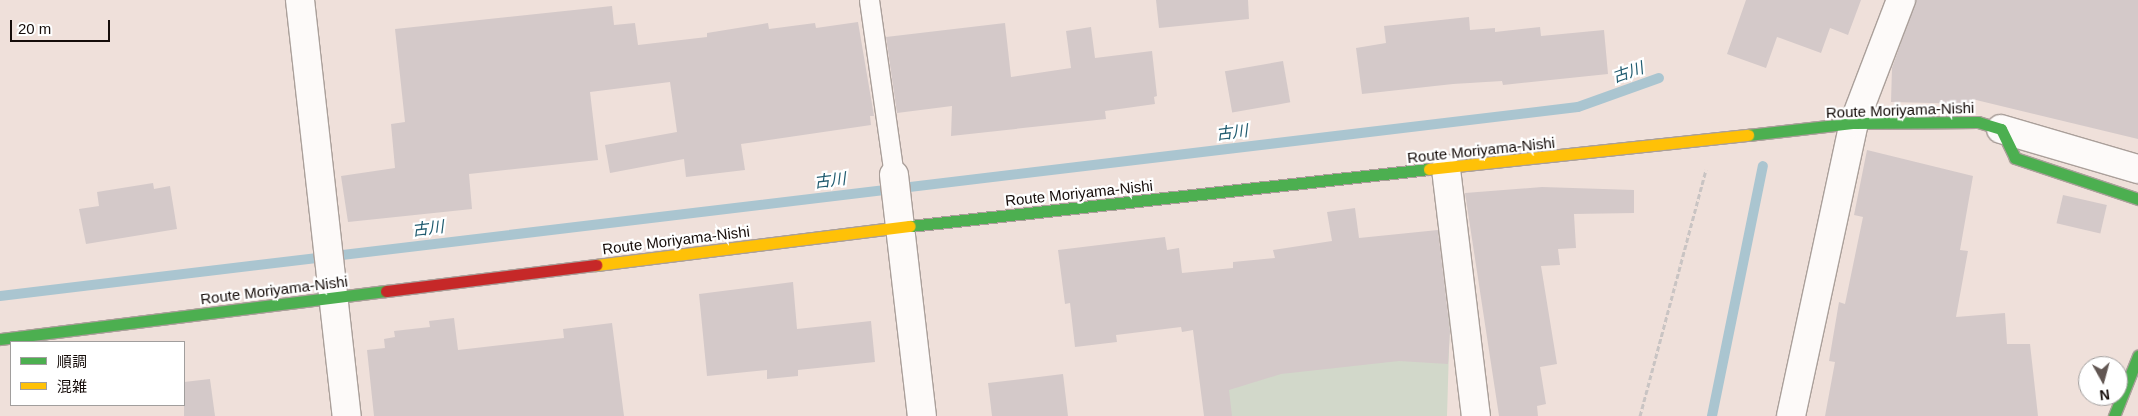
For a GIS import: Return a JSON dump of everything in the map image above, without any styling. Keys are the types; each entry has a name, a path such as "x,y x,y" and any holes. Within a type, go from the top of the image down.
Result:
{"main road":[{"name":"Route Moriyama-Nishi","path":"0,338 330,285 899,216 1446,169 1714,141 1854,123 1978,122 2002,129"},
{"path":"2002,129 2015,158 2138,199"},
{"path":"2114,416 2138,356"}],"street":[{"path":"300,0 325,241 347,416"},
{"path":"1791,416 1854,123 1902,0"},
{"path":"2002,129 2138,168"},
{"path":"1446,169 1476,416"},
{"path":"894,175 922,416"}],"lane":[{"path":"869,0 894,175"}],"path":[{"path":"1640,416 1714,141"}],"shaded area":[{"path":"1401,310 1450,316 1447,416 1231,416 1222,342"}],"building":[{"path":"1156,0 1248,0 1249,19 1159,28"},
{"path":"1746,0 1861,0 1848,35 1830,28 1821,53 1777,37 1766,68 1727,54"},
{"path":"1916,0 2138,0 2138,139 1972,99 1972,104 1891,102 1892,68"},
{"path":"612,6 614,25 635,23 638,45 707,37 707,33 768,23 769,29 815,23 816,28 858,22 874,116 870,116 871,125 741,144 745,170 686,177 684,159 610,173 605,145 677,132 670,82 590,92 598,160 469,174 472,209 348,222 341,176 395,168 391,124 405,122 395,29"},
{"path":"1469,17 1470,30 1495,28 1495,32 1540,27 1541,36 1604,30 1608,74 1503,85 1502,81 1453,84 1362,94 1356,48 1386,43 1384,26"},
{"path":"1005,23 1011,77 1071,68 1066,31 1091,27 1095,58 1152,51 1157,96 1154,97 1155,104 1105,111 1106,119 951,136 952,106 897,113 886,37"},
{"path":"1283,61 1290,102 1232,113 1225,71"},
{"path":"1867,150 1973,176 1960,250 1968,251 1956,317 2005,313 2007,344 2030,344 2038,416 1825,416 1835,362 1829,361 1839,302 1845,304 1863,217 1854,215"},
{"path":"153,183 154,189 170,186 177,229 86,244 79,209 99,206 97,192"},
{"path":"1542,187 1634,190 1634,213 1574,214 1576,248 1558,249 1560,265 1541,266 1557,364 1540,367 1546,404 1537,406 1538,416 1499,416 1465,193"},
{"path":"2063,195 2107,205 2100,233 2056,223"},
{"path":"1355,208 1359,238 1438,230 1450,331 1448,364 1399,361 1281,374 1229,390 1232,416 1204,416 1193,330 1182,332 1181,327 1116,335 1117,342 1075,347 1070,303 1065,304 1058,250 1165,237 1167,250 1179,248 1182,273 1233,268 1233,262 1275,258 1273,250 1332,241 1327,212"},
{"path":"793,282 797,329 871,321 875,362 798,370 798,376 767,379 767,370 707,376 699,294"},
{"path":"454,318 458,350 564,338 563,329 612,323 624,416 374,416 367,350 385,348 384,339 395,337 394,331 430,327 429,321"},
{"path":"1063,374 1068,416 992,416 988,383"},
{"path":"210,379 215,416 184,416 185,382"}],"waterway":[{"name":"古川","path":"0,296 1578,107 1659,78"},
{"path":"1712,416 1763,166"}],"traffic: fast":[{"path":"1748,135 1854,123 1978,122 2001,129 2015,158 2138,199"},
{"path":"910,226 1429,169"},
{"path":"0,339 386,291"},
{"path":"2114,416 2138,356"}],"traffic: slow":[{"path":"1429,169 1748,135"},
{"path":"596,265 910,226"}],"traffic: jam":[{"path":"386,291 596,265"}]}
